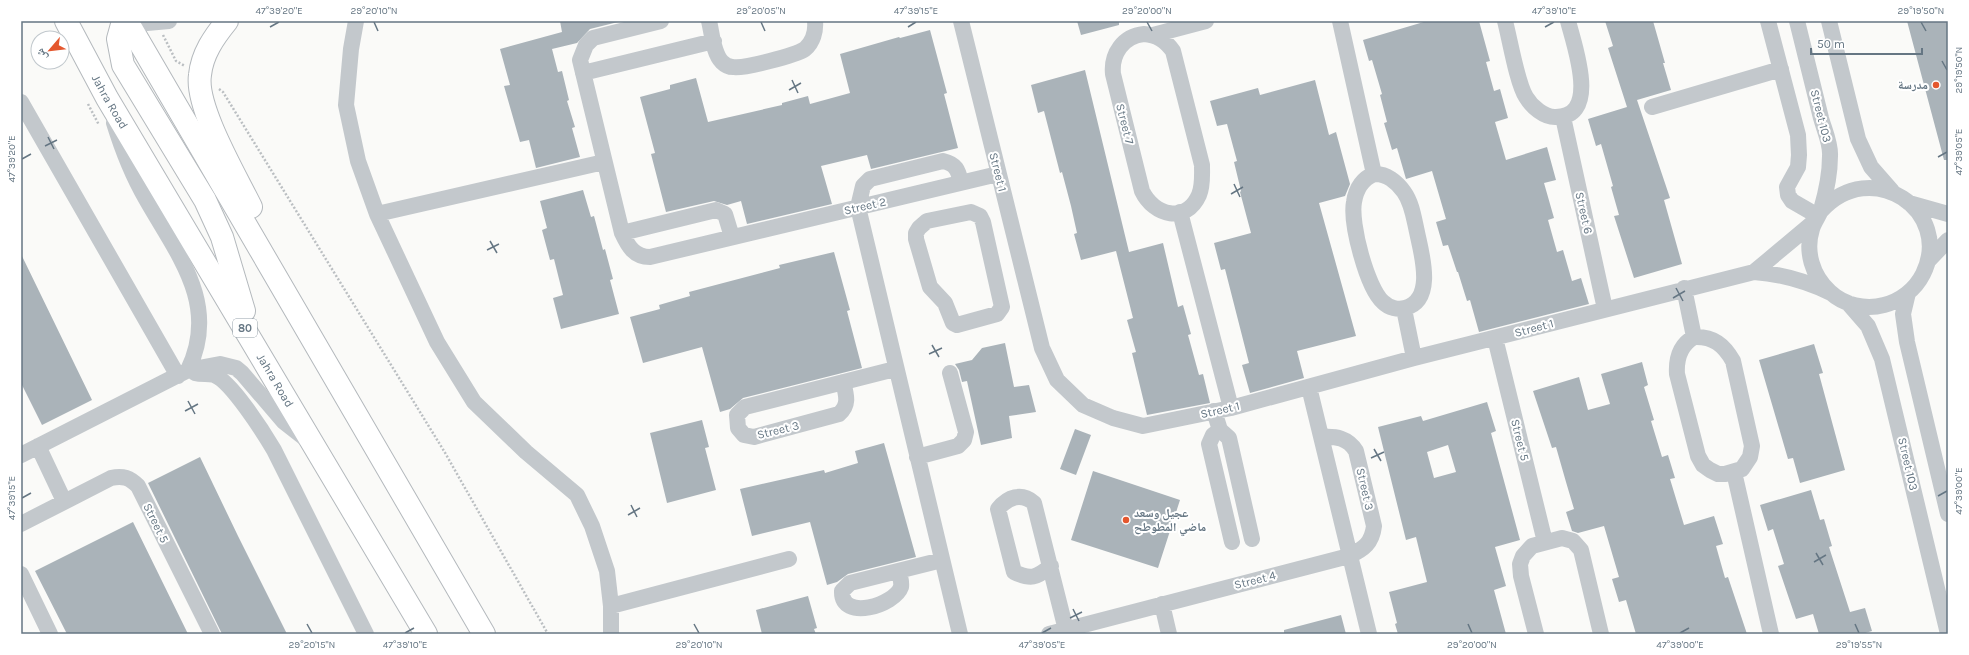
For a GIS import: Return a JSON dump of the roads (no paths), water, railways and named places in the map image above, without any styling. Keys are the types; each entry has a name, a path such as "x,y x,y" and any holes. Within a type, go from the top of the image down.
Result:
{"highway":[{"name":"Jahra Road","path":"66,21 107,98 426,634"},
{"path":"123,21 118,39 122,65 205,200 222,237 254,344"},
{"path":"127,21 484,634"},
{"path":"227,21 210,43 200,74 200,92 206,112 329,366"}],"street":[{"path":"138,21 146,23 163,22"},
{"path":"356,21 351,50 346,105 358,161 377,214 437,342 474,402 526,452 577,495 592,526 607,571 611,606 611,634"},
{"name":"Street 2","path":"661,21 593,38 586,45 580,60 622,233 630,248 642,257 650,257 998,174"},
{"path":"709,21 714,42 721,61 726,66 734,68 776,59 804,49 814,36 815,21"},
{"name":"Street 1","path":"961,21 1042,348 1057,380 1083,405 1113,418 1143,426 1231,408 1414,358 1684,288 1754,272 1797,278 1831,293"},
{"name":"Street 7","path":"1180,212 1168,214 1160,212 1146,199 1142,191 1112,65 1115,54 1122,45 1136,35 1153,35 1206,21"},
{"path":"1340,21 1374,174"},
{"path":"1505,21 1523,93 1531,105 1546,115 1563,117 1570,114 1579,103 1582,87 1581,74 1568,21"},
{"path":"1768,21 1798,135 1798,167 1787,187 1788,195 1792,201 1818,216"},
{"name":"Street 103","path":"1797,21 1830,154 1818,216"},
{"path":"1829,21 1858,139 1871,167 1892,192"},
{"path":"1153,35 1166,42 1173,51 1202,165 1200,194 1195,202 1180,212 1231,408"},
{"path":"583,73 714,42"},
{"path":"1652,107 1781,69"},
{"path":"107,98 123,149 133,174 180,256 198,305 200,336 196,353 183,373"},
{"path":"21,102 183,373"},
{"name":"Street 6","path":"1563,117 1605,309"},
{"path":"960,634 895,369 858,207 863,186 870,179 943,161 952,163 957,169 961,182"},
{"path":"377,214 604,162"},
{"path":"1374,174 1381,174 1390,178 1404,192 1411,207 1425,268 1424,282 1419,297 1410,307 1404,309 1391,307 1383,302 1372,286 1366,271 1355,224 1353,203 1358,188 1363,181 1374,174"},
{"path":"1909,202 1924,223 1929,248 1928,261 1920,279 1908,293 1899,299 1880,306 1859,306 1848,303 1831,293 1817,276 1810,255 1810,237 1818,216 1835,198 1853,189 1873,187 1892,192 1909,202 1948,214"},
{"path":"622,233 716,210 725,214 732,237"},
{"path":"970,212 977,214 983,222 994,268 1002,303 1000,311 997,314 954,324 943,300 930,287 916,239 919,228 927,221 970,212"},
{"name":"Street 1","path":"1754,272 1818,216"},
{"path":"1928,261 1948,240"},
{"path":"994,268 1020,261"},
{"path":"1684,288 1694,337"},
{"path":"1908,293 1903,314 1907,342 1946,495 1948,514"},
{"name":"Street 103","path":"1848,303 1868,326 1882,359 1948,634"},
{"path":"1404,309 1414,358"},
{"path":"1694,337 1702,337 1720,343 1727,350 1733,361 1752,446 1747,463 1742,469 1734,472 1718,474 1703,465 1698,456 1676,374 1676,365 1681,348 1687,341 1694,337"},
{"name":"Street 5","path":"1495,338 1544,542"},
{"path":"21,454 183,373 220,364 236,368 246,377 284,422 316,447"},
{"name":"Street 3","path":"844,382 847,397 846,404 839,414 754,437 744,435 736,424 737,415 745,407 895,369"},
{"path":"183,373 210,374 218,376 248,410 274,450 366,634"},
{"path":"917,457 958,446 964,440 966,432 950,373"},
{"path":"1309,387 1369,634"},
{"path":"1214,411 1220,430 1229,438 1252,540"},
{"path":"1220,430 1212,435 1209,444 1232,542"},
{"name":"Street 3","path":"1322,437 1340,438 1353,446 1356,451 1374,526 1370,541 1366,546 1349,556"},
{"path":"38,446 64,501"},
{"path":"1734,472 1771,634"},
{"name":"Street 5","path":"21,524 111,478 119,476 132,481 138,486 212,634"},
{"path":"1051,566 1040,576 1027,578 1014,572 998,509 1006,500 1015,497 1028,498 1034,503 1051,566 1066,630"},
{"path":"1536,634 1521,576 1520,564 1523,556 1532,546 1562,538 1573,541 1581,550 1601,634"},
{"name":"Street 4","path":"1049,634 1349,556"},
{"path":"611,606 789,559"},
{"path":"899,571 942,560"},
{"path":"21,574 50,634"},
{"path":"1162,604 1169,634"}],"place":[{"name":"مدرسة","path":"1936,85"},
{"name":"عجيل وسعد ماضي المطوطح","path":"1126,520"}]}
